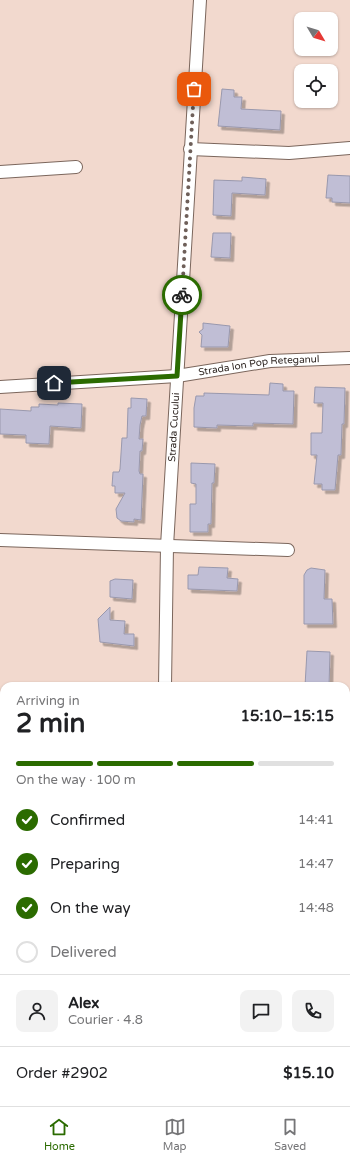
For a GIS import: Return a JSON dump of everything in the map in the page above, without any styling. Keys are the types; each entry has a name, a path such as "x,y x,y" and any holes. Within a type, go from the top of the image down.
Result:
{"street":[{"name":"Strada Cucului","path":"165,682 167,546 200,0"},
{"path":"190,149 289,154 350,148"},
{"path":"0,172 76,167"},
{"name":"Strada Ion Pop Reteganul","path":"0,387 177,376 270,361 350,358"},
{"path":"0,540 288,550"}],"building":[{"path":"222,89 234,90 234,97 242,97 241,109 281,111 280,130 218,126"},
{"path":"328,175 350,176 350,203 332,202 332,198 326,198"},
{"path":"242,177 266,179 265,195 232,193 231,216 213,215 214,180 242,181"},
{"path":"213,233 231,233 230,258 211,257"},
{"path":"203,323 230,326 228,347 201,347 202,335 199,332 203,329"},
{"path":"270,383 283,384 283,391 294,391 293,424 253,423 253,426 217,425 217,428 194,427 194,408 196,396 204,396 204,393 269,395"},
{"path":"315,387 345,388 341,455 338,455 335,490 322,490 322,484 314,484 317,455 311,455 311,433 322,433 323,403 314,403"},
{"path":"131,398 147,399 146,416 142,416 139,439 143,439 142,451 140,451 139,471 140,474 143,474 141,520 134,519 134,522 121,521 117,518 116,509 125,493 115,493 115,486 112,486 113,472 119,472 120,469 122,438 127,438 128,408 131,408"},
{"path":"58,403 82,404 81,428 50,426 49,444 26,443 26,435 0,434 0,409 31,411 31,407 39,407 39,404 58,405"},
{"path":"191,463 215,464 214,483 212,483 211,524 208,524 208,532 190,532 190,504 196,504 196,484 191,483"},
{"path":"199,567 228,568 227,578 238,579 237,591 188,589 188,575 198,575"},
{"path":"311,568 325,570 324,599 332,599 333,624 304,624 304,575 307,570"},
{"path":"115,579 133,580 132,599 110,597 110,581"},
{"path":"110,607 110,620 125,621 124,634 134,634 134,646 100,642 98,619"},
{"path":"307,651 330,652 329,682 305,682"}],"way so far":[{"path":"182,295 194,89"}],"route":[{"path":"54,383 177,376 182,295"}]}
